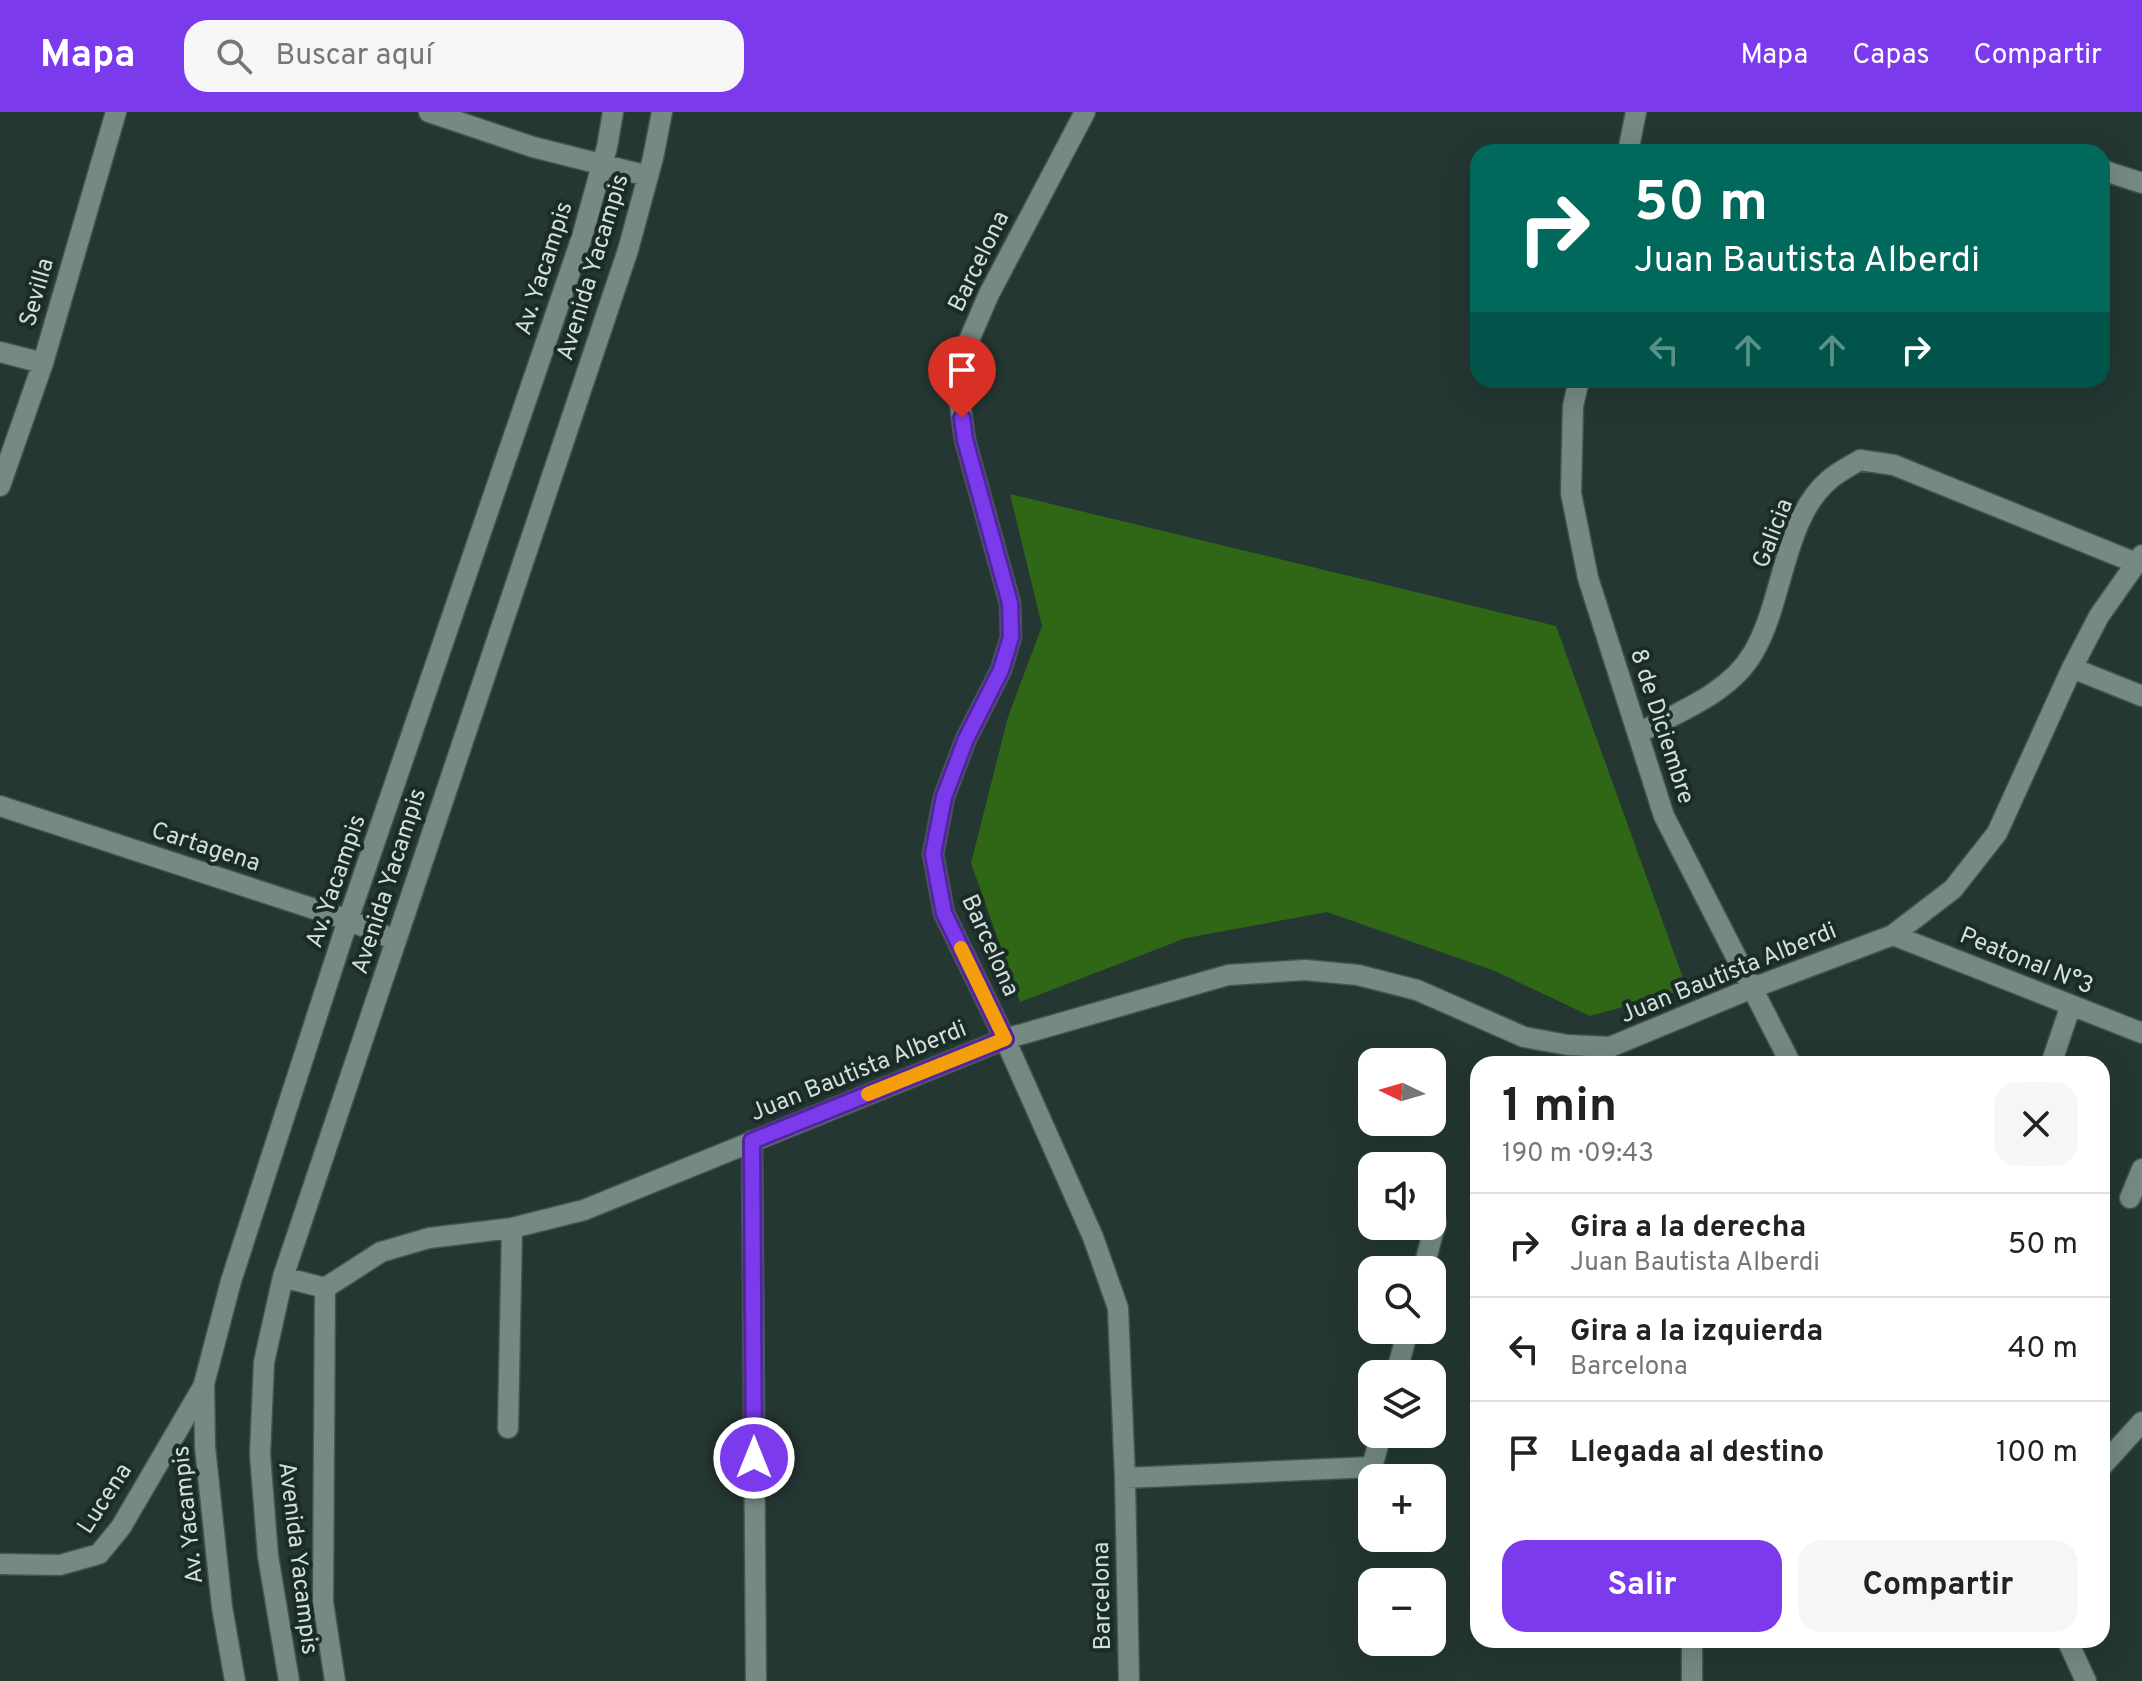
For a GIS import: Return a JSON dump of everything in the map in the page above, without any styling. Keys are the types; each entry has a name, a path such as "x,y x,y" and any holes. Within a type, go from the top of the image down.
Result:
{"street":[{"name":"Sevilla","path":"0,486 43,363 116,112"},
{"path":"429,112 533,147 648,176"},
{"name":"Av. Yacampis","path":"235,1681 222,1607 205,1447 204,1384 231,1281 348,920 582,237 613,112"},
{"name":"Avenida Yacampis","path":"289,1681 268,1556 260,1454 264,1362 283,1277 628,250 662,112"},
{"name":"Barcelona","path":"1085,112 989,294 963,354 959,397 965,440 1010,603 1011,637 1001,670 966,739 944,797 933,854 944,913 1005,1039 1093,1237 1118,1308 1129,1681"},
{"path":"1630,144 1636,112"},
{"path":"2110,173 2142,183"},
{"path":"0,352 43,363"},
{"name":"8 de Diciembre","path":"1577,388 1573,406 1571,493 1588,578 1664,816 1787,1056"},
{"name":"Galicia","path":"1639,733 1702,701 1733,676 1753,654 1768,620 1803,511 1828,480 1860,460 1894,465 2139,559"},
{"name":"Juan Bautista Alberdi","path":"325,1288 381,1252 429,1238 512,1228 584,1210 1005,1039 1228,975 1305,970 1358,975 1417,990 1524,1037 1613,1055 1750,989 1893,935 1953,889 1997,833 2072,668 2099,616 2139,559"},
{"path":"2072,668 2142,696"},
{"name":"Cartagena","path":"0,806 348,920 395,940"},
{"name":"Peatonal N°3","path":"1893,935 2142,1033"},
{"path":"2054,1056 2071,1005"},
{"path":"752,1141 756,1681"},
{"path":"2130,1198 2142,1169"},
{"path":"508,1428 512,1228"},
{"path":"283,1277 325,1288 323,1602 335,1681"},
{"name":"Lucena","path":"0,1564 60,1565 99,1554 121,1527 204,1384"},
{"path":"2110,1457 2142,1422"},
{"path":"1125,1478 1372,1467 1377,1448"},
{"path":"1692,1648 1692,1681"},
{"path":"2071,1648 2086,1681"}],"green space":[{"path":"1010,494 1556,626 1687,989 1590,1016 1495,971 1327,912 1186,938 1020,1002 971,863 1008,717 1042,626"}],"slow traffic":[{"path":"868,1094 1005,1039 961,948"}],"route":[{"path":"754,1458 752,1141 1005,1039 944,913 933,854 944,797 966,739 1001,670 1011,637 1010,603 965,440 962,418"}]}
